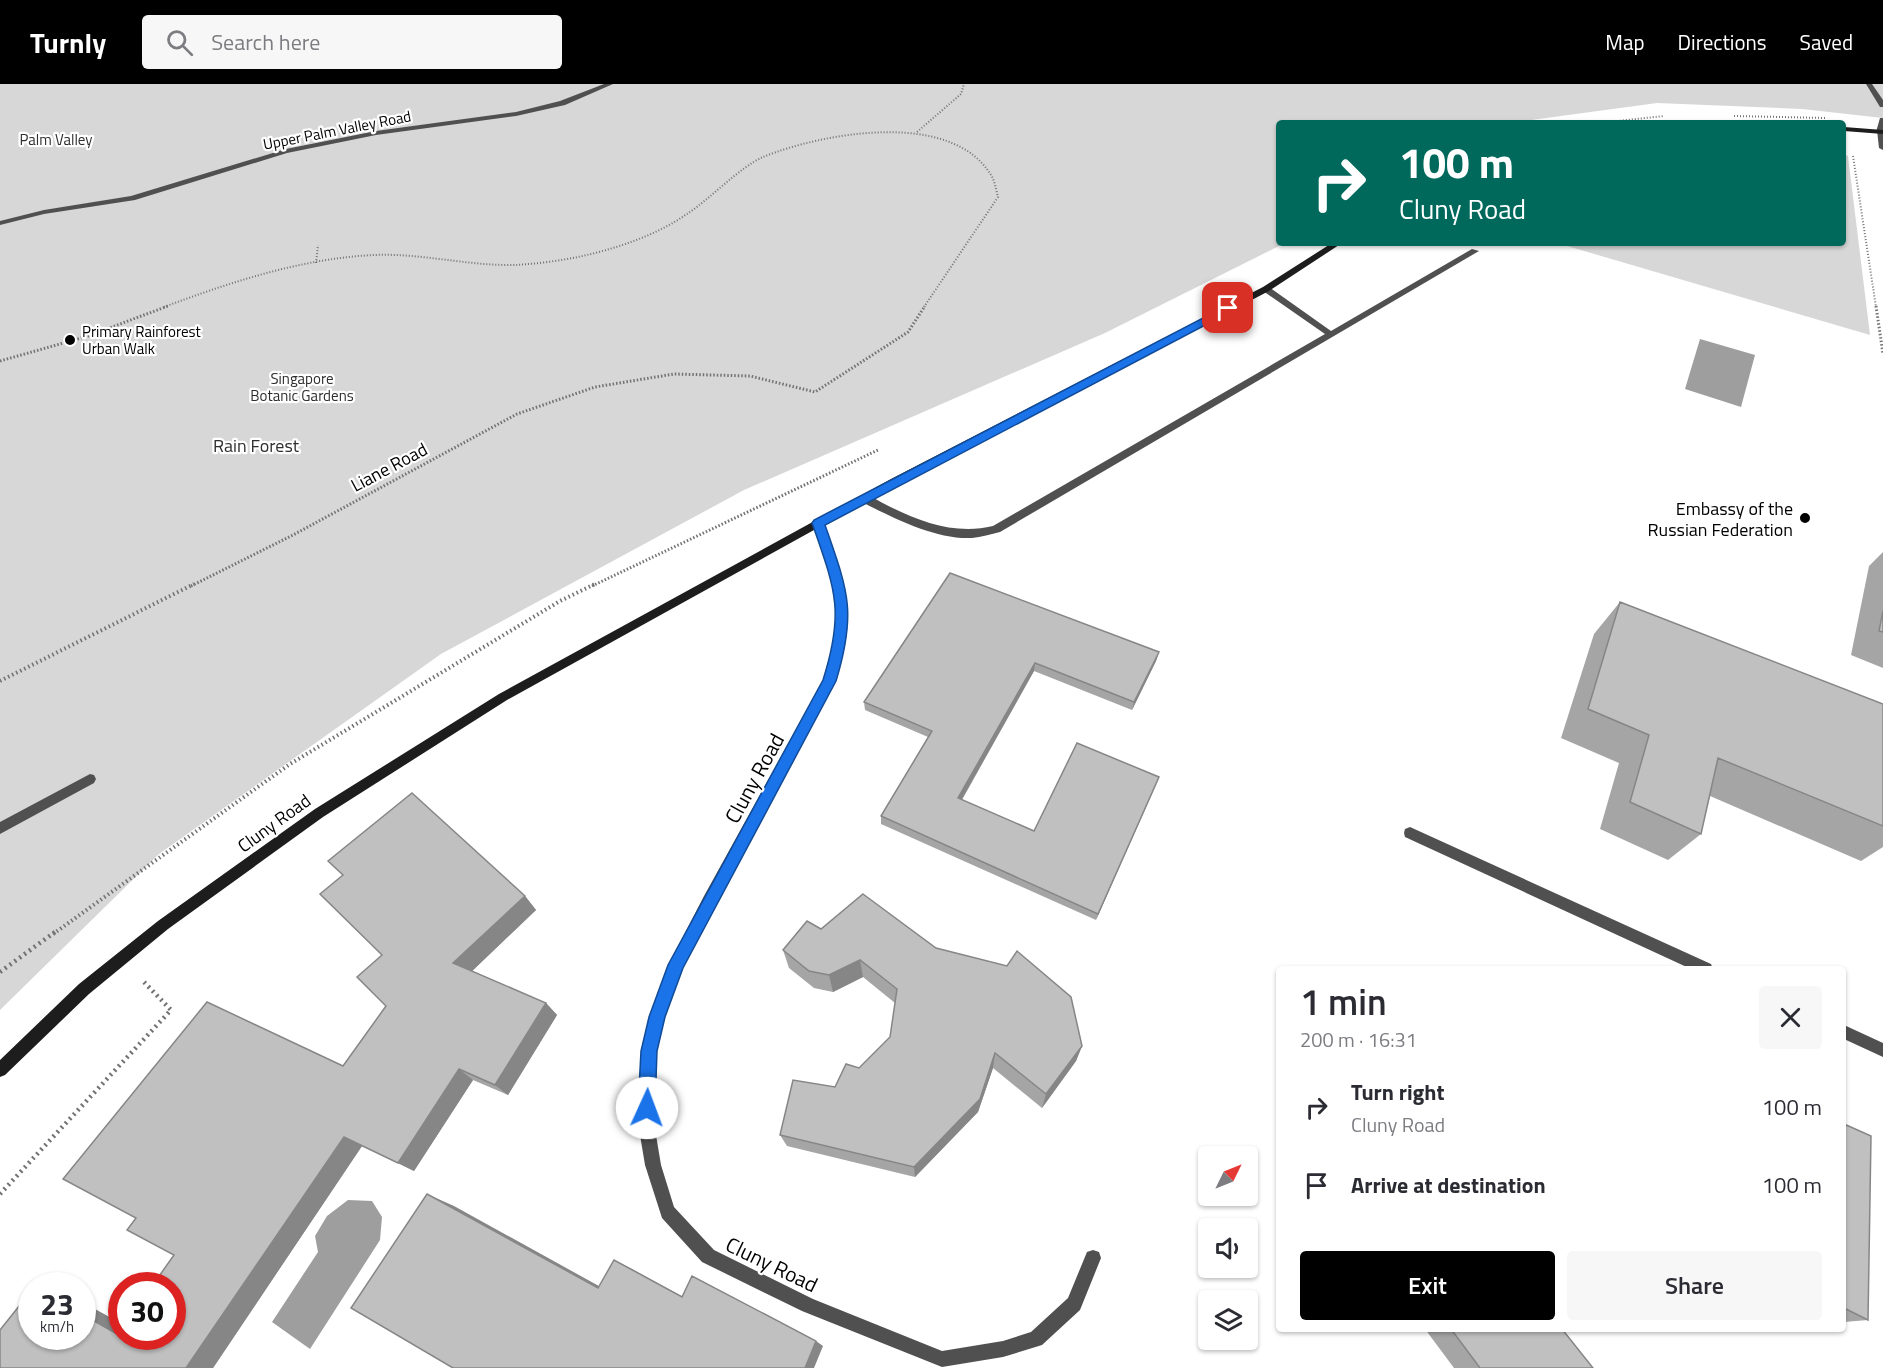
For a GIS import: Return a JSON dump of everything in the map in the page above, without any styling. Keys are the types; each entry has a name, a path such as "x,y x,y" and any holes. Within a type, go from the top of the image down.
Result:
{"street":[{"name":"Upper Palm Valley Road","path":"0,223 44,212 132,198 297,149 376,133 562,104 610,84"},
{"path":"1869,84 1883,105"},
{"path":"1883,120 1881,132 1883,148"},
{"path":"1846,129 1881,132"},
{"name":"Cluny Road","path":"0,1070 84,989 163,924 319,813 503,697 864,498 1266,289 1333,246"},
{"path":"864,498 900,516 941,529 969,534 996,530 1475,251"},
{"path":"1266,289 1330,334"},
{"name":"Cluny Road","path":"818,523 838,581 843,610 841,645 830,681 676,965 657,1017 649,1051 646,1093 647,1129 653,1165 668,1212 708,1256 808,1305 942,1359 1003,1349 1036,1339 1074,1304 1094,1258"},
{"path":"0,828 90,779"},
{"path":"1410,833 1699,966"},
{"path":"1846,1033 1883,1050"}],"path":[{"path":"0,361 88,336 216,289 290,267 374,255 441,258 513,265 578,257 637,240 686,215 761,158 810,143 862,135 916,132 961,94 964,84"},
{"name":"Liane Road","path":"0,681 293,535 517,414 594,387 674,374 750,376 815,392 908,332 998,197 992,176 975,157 949,142 916,132"},
{"path":"1853,156 1883,354"},
{"path":"316,263 318,245"},
{"path":"0,972 290,764 560,601 878,450"},
{"path":"0,1194 171,1010 122,958"}],"green space":[{"name":"Singapore Botanic Gardens","path":"0,84 1883,84 1883,118 1802,109 1657,103 1531,120 1276,120 1276,246 1279,246 1105,333 744,490 441,654 159,854 0,1010"},
{"path":"1846,155 1848,156 1870,335 1567,246 1846,246"}],"shaded area":[{"path":"1700,339 1755,355 1741,407 1685,389"},
{"path":"348,1200 372,1201 382,1217 380,1240 310,1349 272,1322 318,1252 315,1236 327,1216"}],"building":[{"path":"950,573 1159,652 1134,702 1035,663 958,798 1034,831 1077,743 1159,777 1098,914 881,816 932,731 864,702"},
{"path":"1620,602 1883,704 1883,826 1718,758 1701,834 1630,802 1649,735 1588,709"},
{"path":"1883,611 1883,632 1879,631"},
{"path":"412,793 525,896 453,963 546,1003 495,1085 459,1069 398,1163 344,1137 186,1368 0,1368 0,1330 18,1308 18,1350 96,1350 96,1322 108,1329 108,1350 186,1350 186,1272 162,1272 174,1255 127,1230 136,1218 63,1179 207,1002 343,1066 386,1006 357,977 382,955 320,894 343,875 328,861"},
{"path":"863,894 936,948 1007,966 1017,951 1071,997 1082,1046 1046,1094 995,1053 980,1099 914,1167 780,1135 793,1080 835,1087 846,1064 859,1068 890,1037 897,989 860,960 829,975 809,971 783,950 807,921 821,929"},
{"path":"1846,1125 1871,1136 1868,1320 1846,1309"},
{"path":"427,1194 598,1288 614,1260 682,1297 692,1276 816,1341 805,1368 453,1368 351,1308"},
{"path":"1453,1332 1564,1332 1593,1368 1480,1368"}],"place":[{"name":"Primary Rainforest Urban Walk","path":"70,340"},
{"name":"Embassy of the Russian Federation","path":"1805,518"}],"route":[{"path":"647,1108 649,1051 657,1017 676,965 709,900 830,681 841,645 843,610 838,581 818,523 1228,308"}],"park label":[{"name":"Palm Valley","path":"56,139"},
{"name":"Rain Forest","path":"256,445"}]}
